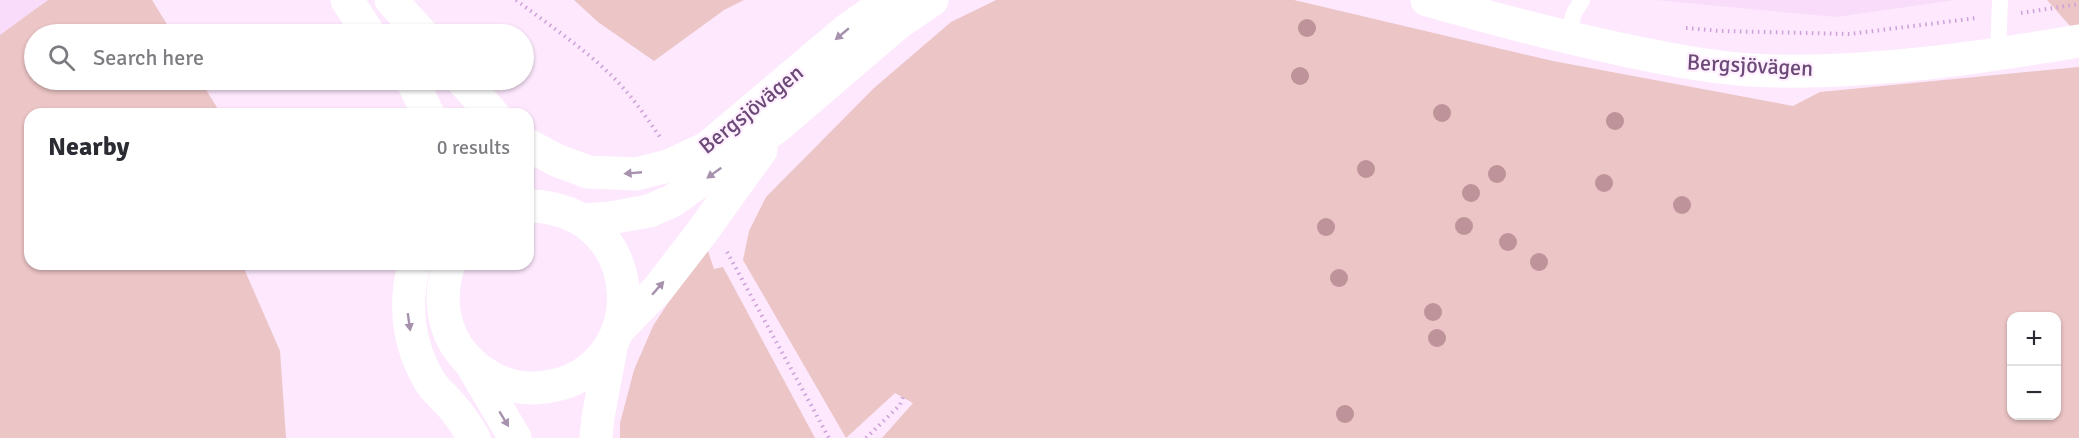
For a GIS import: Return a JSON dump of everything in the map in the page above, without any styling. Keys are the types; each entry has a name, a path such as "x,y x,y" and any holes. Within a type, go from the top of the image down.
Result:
{"main road":[{"path":"347,0 363,24"},
{"path":"389,0 404,24"},
{"path":"389,0 412,24"},
{"name":"Bergsjövägen","path":"534,148 556,160 588,172 636,174 668,166 708,148 848,29 890,0"},
{"name":"Bergsjövägen","path":"582,220 649,211 672,201 778,126 897,24 932,0"},
{"name":"Bergsjövägen","path":"1427,0 1567,38 1685,63 1771,71 1901,66 2079,41"},
{"path":"394,90 402,108"},
{"path":"417,90 425,108"},
{"path":"447,90 459,108"},
{"path":"471,90 488,108"},
{"name":"Bergsjövägen","path":"471,363 481,372 504,384 530,388 543,388 563,383 580,375 600,358 615,337 658,289 778,126"},
{"path":"534,201 569,213 582,220 603,239 618,264 624,292 624,306 598,417 596,438"},
{"path":"413,270 408,294 408,316 412,339 430,381 452,405 474,438"},
{"path":"448,270 442,294 444,316 457,346 471,363 515,438"}],"lane":[{"path":"1567,38 1574,13 1582,0"},
{"path":"1998,54 1999,8"}],"path":[{"path":"516,0 615,79 639,106 662,140"},
{"path":"1674,27 1720,31 1850,34 1999,8 2079,4"},
{"path":"724,246 829,438"},
{"path":"866,438 900,405 903,397"}],"shaded area":[{"path":"0,0 48,0 0,35"},
{"path":"48,0 152,0 167,24 24,24 24,90 206,90 217,108 24,108 24,270 245,270 280,351 286,438 0,438 0,35"},
{"path":"574,0 744,0 724,10 654,61 598,22"},
{"path":"996,0 1294,0 1553,61 1793,106 1820,92 2079,67 2079,438 882,438 913,403 895,393 846,438 743,260 749,231 766,197 874,88 951,22"},
{"path":"1656,0 1955,0 1836,17"},
{"path":"2047,0 2079,0 2079,36"},
{"path":"706,245 714,269 723,267 815,438 620,438 620,423 634,370 653,326"}]}
